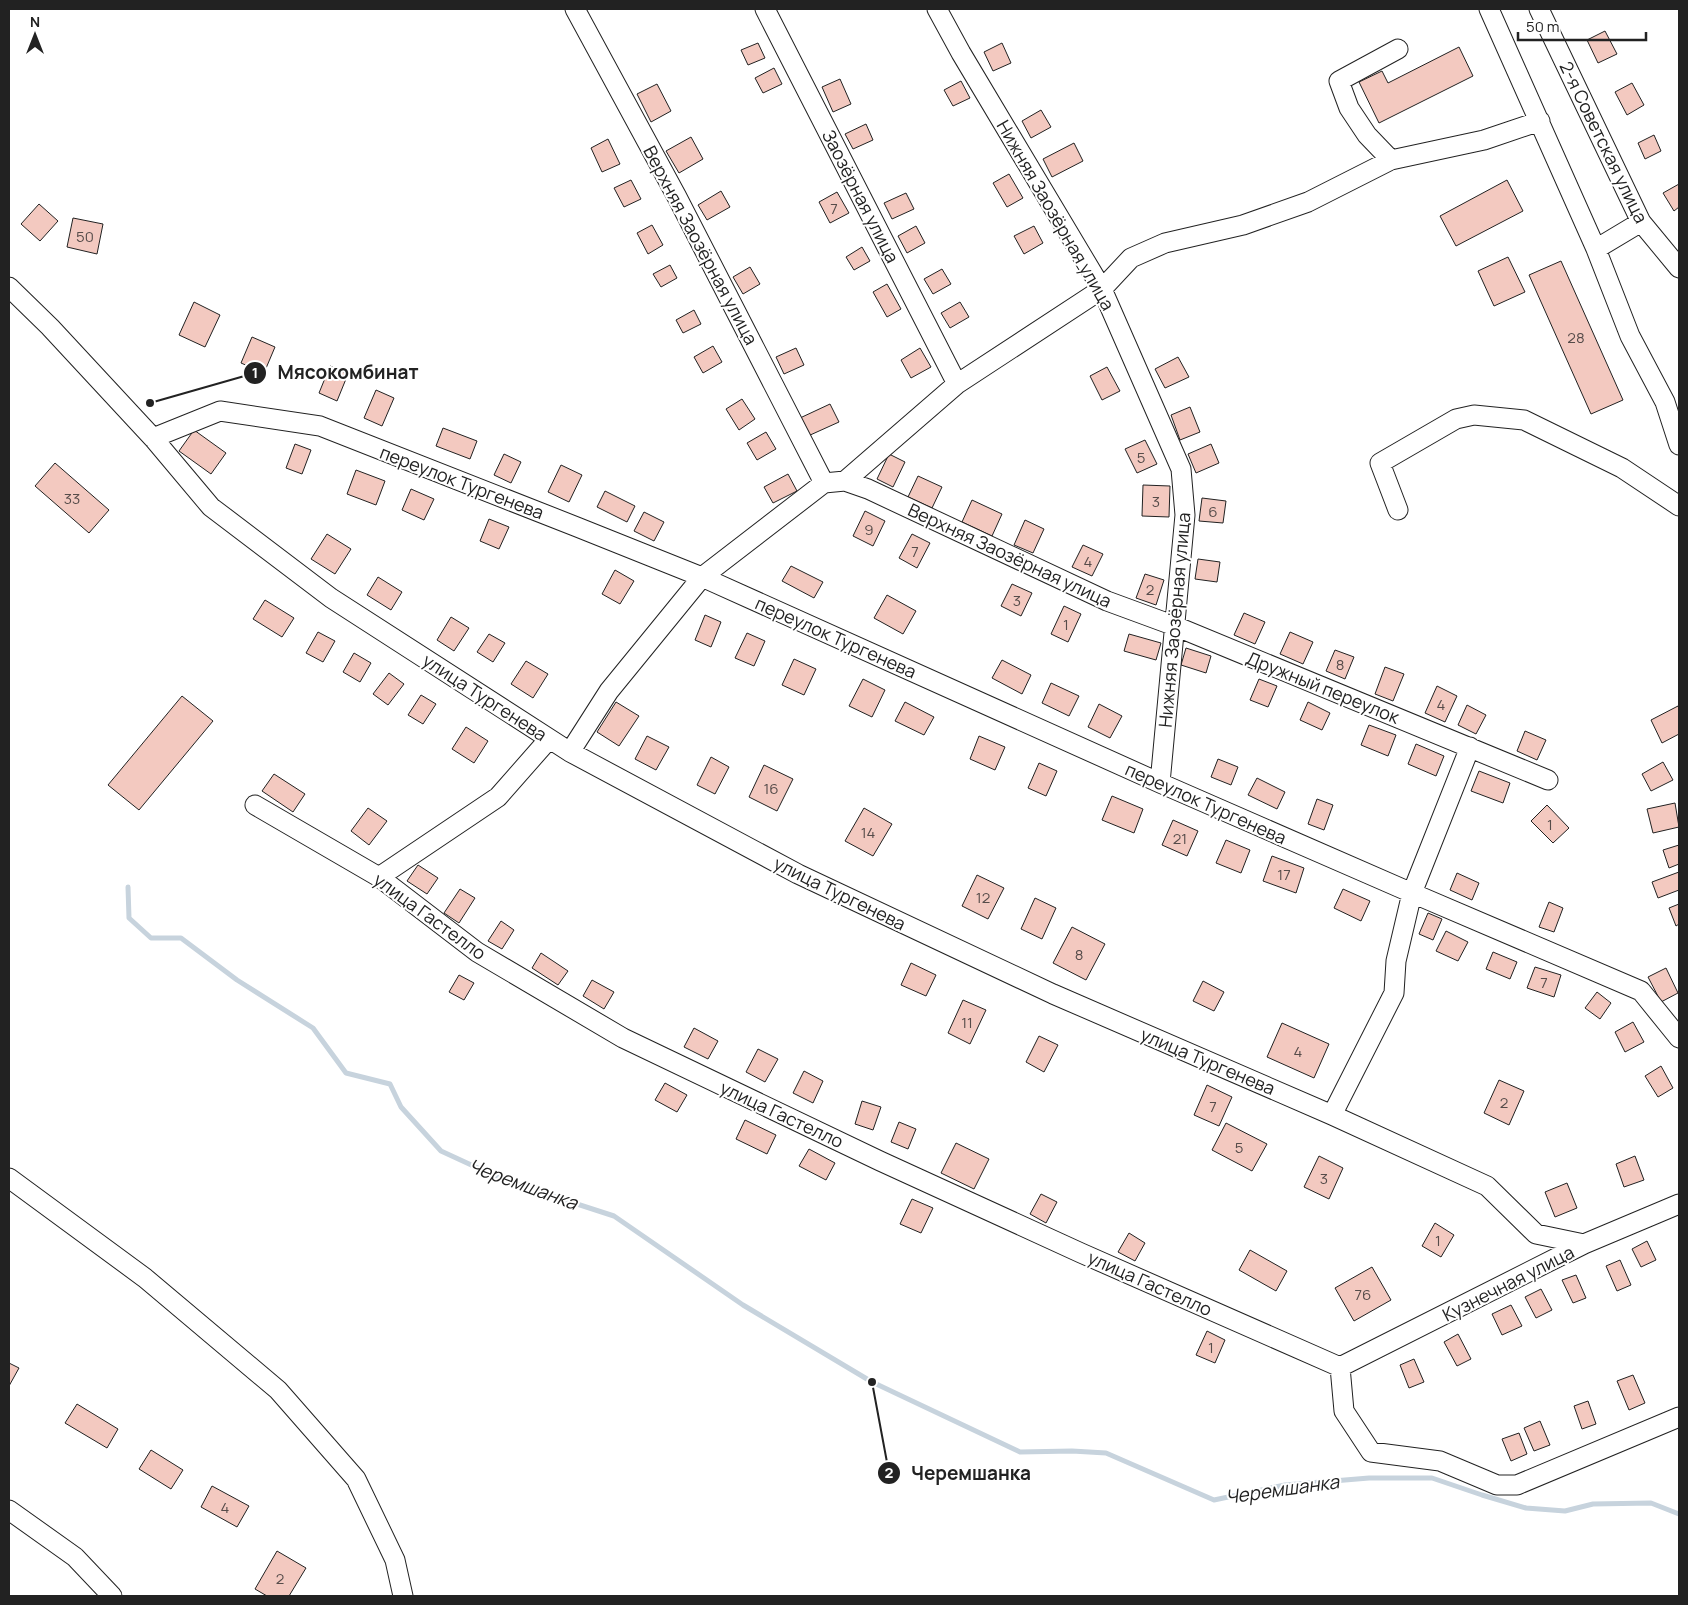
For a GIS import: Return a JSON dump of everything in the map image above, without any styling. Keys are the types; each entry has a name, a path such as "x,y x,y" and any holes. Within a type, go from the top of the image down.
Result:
{"street":[{"name":"Верхняя Заозёрная улица","path":"575,9 677,197 824,483"},
{"name":"Заозёрная улица","path":"765,9 957,384"},
{"name":"Нижняя Заозёрная улица","path":"937,9 961,53 1102,289 1181,469 1185,515 1160,783"},
{"path":"1489,9 1596,248 1630,336 1665,402 1679,445"},
{"name":"2-я Советская улица","path":"1539,9 1641,222 1679,268"},
{"path":"1391,160 1367,135 1349,108 1340,81 1398,49"},
{"path":"570,752 609,691 702,577 824,483 845,481 957,384 1102,289 1131,258 1165,243 1243,225 1308,202 1391,160 1484,140 1540,121"},
{"path":"1596,248 1641,222"},
{"path":"9,286 50,327 153,438"},
{"name":"переулок Тургенева","path":"153,438 220,411 320,426 702,577 1160,783 1641,991 1679,1038"},
{"path":"1398,510 1380,462 1456,419 1474,415 1524,420 1622,468 1679,506"},
{"name":"улица Тургенева","path":"153,438 212,507 331,598 570,752 798,874 1053,994 1332,1115 1487,1186 1536,1234 1584,1244"},
{"name":"Верхняя Заозёрная улица","path":"845,481 868,489 1106,601 1176,626"},
{"name":"Дружный переулок","path":"1176,626 1548,780"},
{"path":"379,878 498,797 549,739"},
{"path":"1332,1115 1394,993 1396,961 1412,893 1470,747"},
{"name":"улица Гастелло","path":"255,805 379,878 477,952 623,1038 915,1177 1340,1367"},
{"path":"9,1178 145,1278 278,1390 356,1479 394,1560 403,1596"},
{"name":"Кузнечная улица","path":"1340,1367 1584,1244 1679,1204"},
{"path":"1340,1367 1344,1411 1371,1452 1440,1461 1497,1485 1517,1484 1679,1417"},
{"path":"12,1518 75,1557 112,1596"}],"building":[{"path":"1605,31 1617,54 1598,63 1587,40"},
{"path":"758,43 765,58 748,65 741,50"},
{"path":"1002,43 1011,63 993,71 984,52"},
{"path":"1459,47 1473,76 1379,123 1359,82 1382,71 1388,83"},
{"path":"774,68 782,84 763,93 755,78"},
{"path":"840,79 851,104 833,112 822,87"},
{"path":"961,81 970,98 953,106 944,90"},
{"path":"1632,83 1644,105 1627,115 1615,92"},
{"path":"657,84 671,111 651,122 637,94"},
{"path":"1041,110 1051,127 1031,138 1022,121"},
{"path":"866,124 873,140 853,149 845,134"},
{"path":"1654,135 1661,151 1645,159 1638,143"},
{"path":"691,137 703,159 679,173 666,151"},
{"path":"608,139 620,164 602,172 591,148"},
{"path":"1074,143 1083,161 1052,177 1043,159"},
{"path":"1009,174 1023,198 1007,207 993,183"},
{"path":"631,180 641,199 624,207 614,188"},
{"path":"1507,180 1523,211 1456,246 1440,216"},
{"path":"1679,184 1679,207 1674,211 1663,193"},
{"path":"721,191 730,207 707,220 698,205"},
{"path":"837,192 849,213 830,223 819,202"},
{"path":"906,193 914,209 892,219 884,203"},
{"path":"39,204 58,221 40,241 21,224"},
{"path":"73,218 103,224 97,254 67,247"},
{"path":"652,225 663,245 648,254 637,233"},
{"path":"916,226 925,243 907,253 898,236"},
{"path":"1034,226 1043,243 1024,254 1014,236"},
{"path":"862,247 870,261 854,270 846,257"},
{"path":"1508,257 1525,292 1494,306 1478,271"},
{"path":"1561,261 1623,400 1591,414 1529,275"},
{"path":"670,265 677,278 661,287 653,274"},
{"path":"750,267 760,284 743,294 733,277"},
{"path":"942,269 951,284 933,294 924,279"},
{"path":"887,284 901,309 887,317 873,292"},
{"path":"194,302 220,315 205,347 179,335"},
{"path":"960,302 969,317 950,328 941,313"},
{"path":"694,310 701,324 683,333 676,320"},
{"path":"252,337 275,347 264,373 241,363"},
{"path":"713,346 722,362 703,373 694,357"},
{"path":"796,348 804,365 784,374 776,357"},
{"path":"920,348 931,367 911,378 901,360"},
{"path":"1178,357 1189,377 1165,388 1155,369"},
{"path":"330,366 348,374 337,401 319,393"},
{"path":"1107,367 1120,391 1102,400 1090,376"},
{"path":"376,390 394,398 382,426 364,418"},
{"path":"742,399 755,419 739,430 726,409"},
{"path":"830,404 839,422 808,436 800,418"},
{"path":"1190,407 1200,432 1180,440 1171,415"},
{"path":"443,428 477,441 470,459 436,446"},
{"path":"194,430 226,453 211,474 179,451"},
{"path":"766,432 776,449 757,460 747,443"},
{"path":"1145,440 1157,464 1137,473 1125,449"},
{"path":"295,444 311,450 302,474 286,468"},
{"path":"1211,444 1219,463 1196,473 1188,454"},
{"path":"504,454 521,462 511,483 494,475"},
{"path":"889,454 905,462 893,487 877,479"},
{"path":"55,463 109,510 89,533 35,486"},
{"path":"561,465 582,475 569,502 548,492"},
{"path":"356,470 385,481 376,505 347,494"},
{"path":"788,474 797,491 773,503 764,487"},
{"path":"918,476 942,487 932,508 908,497"},
{"path":"1143,485 1170,486 1169,517 1142,516"},
{"path":"411,489 434,499 424,520 402,510"},
{"path":"605,491 635,506 627,522 597,507"},
{"path":"1202,498 1226,501 1223,523 1199,521"},
{"path":"972,500 1002,514 992,536 962,522"},
{"path":"865,511 885,521 873,546 853,536"},
{"path":"644,512 664,522 654,541 634,531"},
{"path":"489,519 509,527 499,549 480,541"},
{"path":"1025,520 1044,529 1033,553 1014,545"},
{"path":"327,534 351,549 335,574 311,559"},
{"path":"912,534 930,543 917,568 899,558"},
{"path":"1083,545 1103,554 1092,576 1072,567"},
{"path":"1198,559 1220,562 1217,582 1195,579"},
{"path":"791,566 823,582 814,598 782,581"},
{"path":"615,570 634,581 620,604 602,594"},
{"path":"1145,574 1164,580 1156,605 1136,598"},
{"path":"378,577 402,592 391,610 367,595"},
{"path":"1012,584 1032,593 1021,616 1001,606"},
{"path":"887,595 916,611 903,634 874,618"},
{"path":"265,600 294,618 282,637 253,619"},
{"path":"1064,606 1081,614 1068,642 1051,634"},
{"path":"1244,613 1265,622 1255,644 1234,635"},
{"path":"705,615 721,622 711,647 695,640"},
{"path":"451,617 469,628 454,651 437,640"},
{"path":"318,632 335,641 323,662 306,653"},
{"path":"1290,632 1313,642 1303,664 1280,654"},
{"path":"747,633 765,641 754,666 735,658"},
{"path":"489,634 505,643 493,662 477,652"},
{"path":"1129,634 1161,643 1156,660 1124,651"},
{"path":"1186,648 1211,656 1206,673 1181,665"},
{"path":"1335,650 1354,657 1345,679 1326,671"},
{"path":"354,653 371,663 360,682 343,672"},
{"path":"794,659 816,669 804,695 782,685"},
{"path":"1002,660 1031,675 1022,694 992,678"},
{"path":"526,661 548,674 533,698 511,684"},
{"path":"1385,667 1404,674 1393,701 1375,694"},
{"path":"389,673 404,684 388,705 373,694"},
{"path":"863,679 885,690 872,717 849,706"},
{"path":"1259,679 1277,686 1268,707 1250,700"},
{"path":"1051,683 1079,696 1069,716 1042,703"},
{"path":"1437,686 1457,696 1445,722 1425,713"},
{"path":"421,695 436,704 423,724 408,715"},
{"path":"182,696 213,721 139,810 108,785"},
{"path":"616,702 639,716 619,746 597,732"},
{"path":"905,702 934,717 924,735 895,721"},
{"path":"1308,702 1330,713 1322,730 1300,720"},
{"path":"1099,704 1122,716 1110,738 1088,727"},
{"path":"1467,705 1486,715 1476,734 1458,725"},
{"path":"1678,706 1679,734 1662,743 1651,720"},
{"path":"1369,725 1396,735 1388,756 1361,745"},
{"path":"466,727 488,741 474,763 452,749"},
{"path":"1525,731 1546,740 1537,760 1517,751"},
{"path":"647,736 669,747 656,770 635,759"},
{"path":"979,736 1005,747 995,770 970,759"},
{"path":"1416,744 1444,756 1436,776 1408,764"},
{"path":"711,757 729,767 715,794 697,785"},
{"path":"1218,759 1238,767 1231,785 1211,777"},
{"path":"1663,762 1673,780 1651,791 1642,774"},
{"path":"1039,763 1057,771 1046,796 1028,788"},
{"path":"764,765 793,779 777,811 749,797"},
{"path":"1479,771 1510,783 1503,803 1471,791"},
{"path":"274,774 305,794 293,812 262,791"},
{"path":"1257,778 1285,792 1277,809 1248,795"},
{"path":"1112,796 1143,809 1134,833 1102,820"},
{"path":"1317,799 1333,805 1324,830 1308,824"},
{"path":"1675,803 1679,827 1653,833 1647,809"},
{"path":"1547,805 1569,828 1553,843 1531,821"},
{"path":"368,808 387,821 369,845 351,831"},
{"path":"864,808 892,824 873,856 845,841"},
{"path":"1173,820 1198,831 1187,856 1162,845"},
{"path":"1226,840 1250,850 1241,873 1216,863"},
{"path":"1679,845 1679,864 1669,868 1663,850"},
{"path":"1272,856 1304,868 1296,893 1263,881"},
{"path":"418,865 438,878 427,894 407,881"},
{"path":"1679,872 1679,890 1658,898 1652,882"},
{"path":"1457,873 1479,883 1472,900 1450,890"},
{"path":"977,875 1004,888 988,919 962,906"},
{"path":"460,889 475,898 459,923 444,913"},
{"path":"1343,889 1370,901 1361,921 1334,908"},
{"path":"1035,898 1056,908 1042,939 1021,929"},
{"path":"1549,902 1563,908 1554,932 1539,927"},
{"path":"1679,904 1679,924 1676,926 1669,908"},
{"path":"1428,913 1442,919 1433,940 1419,934"},
{"path":"501,921 514,930 502,949 488,941"},
{"path":"1072,927 1105,944 1086,980 1053,963"},
{"path":"1446,931 1468,942 1458,961 1436,951"},
{"path":"1493,952 1517,962 1510,979 1486,969"},
{"path":"541,953 568,971 558,985 532,968"},
{"path":"911,963 936,975 926,996 901,985"},
{"path":"1535,967 1561,975 1554,997 1527,988"},
{"path":"1666,968 1678,993 1661,1002 1648,977"},
{"path":"459,975 474,983 464,1000 449,992"},
{"path":"592,980 614,992 604,1009 583,996"},
{"path":"1203,981 1224,992 1214,1011 1193,1001"},
{"path":"1597,992 1611,1003 1600,1019 1585,1008"},
{"path":"963,1000 986,1010 970,1044 948,1033"},
{"path":"1633,1022 1644,1042 1625,1052 1615,1032"},
{"path":"1282,1023 1329,1044 1314,1078 1267,1057"},
{"path":"694,1028 718,1041 708,1059 684,1047"},
{"path":"1039,1036 1058,1045 1044,1072 1026,1062"},
{"path":"758,1049 778,1059 765,1082 746,1072"},
{"path":"1661,1066 1673,1088 1658,1097 1645,1076"},
{"path":"804,1071 823,1081 813,1103 793,1093"},
{"path":"1499,1080 1524,1091 1509,1125 1484,1113"},
{"path":"665,1083 687,1095 677,1112 655,1100"},
{"path":"1207,1085 1232,1097 1219,1126 1194,1115"},
{"path":"862,1101 881,1107 873,1130 855,1124"},
{"path":"745,1120 776,1135 767,1154 736,1139"},
{"path":"899,1122 916,1129 908,1149 891,1142"},
{"path":"1226,1123 1267,1144 1252,1171 1212,1150"},
{"path":"956,1143 989,1159 974,1189 941,1173"},
{"path":"809,1149 835,1163 826,1180 799,1166"},
{"path":"1319,1156 1343,1168 1329,1199 1304,1187"},
{"path":"1635,1156 1644,1180 1624,1187 1616,1164"},
{"path":"1567,1183 1577,1208 1555,1217 1545,1192"},
{"path":"1041,1194 1057,1202 1046,1223 1030,1214"},
{"path":"912,1199 933,1208 921,1233 900,1224"},
{"path":"1435,1223 1454,1235 1441,1257 1422,1246"},
{"path":"1129,1233 1145,1243 1135,1261 1118,1252"},
{"path":"1647,1241 1656,1260 1641,1267 1632,1249"},
{"path":"1250,1250 1287,1271 1276,1291 1239,1270"},
{"path":"1620,1260 1631,1285 1617,1291 1606,1266"},
{"path":"1372,1267 1391,1300 1354,1321 1335,1288"},
{"path":"1576,1275 1586,1298 1573,1303 1562,1280"},
{"path":"1541,1289 1552,1310 1536,1318 1525,1297"},
{"path":"1511,1305 1522,1326 1502,1335 1492,1314"},
{"path":"1207,1331 1225,1340 1215,1363 1196,1355"},
{"path":"1458,1334 1471,1359 1457,1366 1444,1342"},
{"path":"1414,1359 1424,1382 1409,1388 1400,1365"},
{"path":"9,1363 19,1368 9,1386"},
{"path":"1633,1375 1645,1403 1629,1410 1617,1381"},
{"path":"1588,1401 1596,1424 1582,1429 1574,1406"},
{"path":"77,1404 118,1429 107,1448 65,1423"},
{"path":"1540,1421 1550,1445 1534,1451 1524,1428"},
{"path":"1519,1433 1527,1454 1511,1461 1502,1439"},
{"path":"151,1450 183,1470 171,1489 139,1469"},
{"path":"212,1486 249,1506 237,1527 201,1507"},
{"path":"277,1551 306,1568 289,1596 267,1596 255,1589"}],"waterway":[{"name":"Черемшанка","path":"128,887 129,918 151,938 181,938 237,980 313,1028 346,1073 390,1084 401,1107 441,1151 506,1181 614,1216 743,1305 872,1382 1020,1452 1072,1451 1106,1453 1214,1500 1285,1485 1369,1478 1432,1478 1526,1508 1565,1511 1593,1504 1651,1503 1679,1514"}],"place":[{"name":"Мясокомбинат","path":"150,403"},
{"name":"Черемшанка","path":"872,1382"}]}
